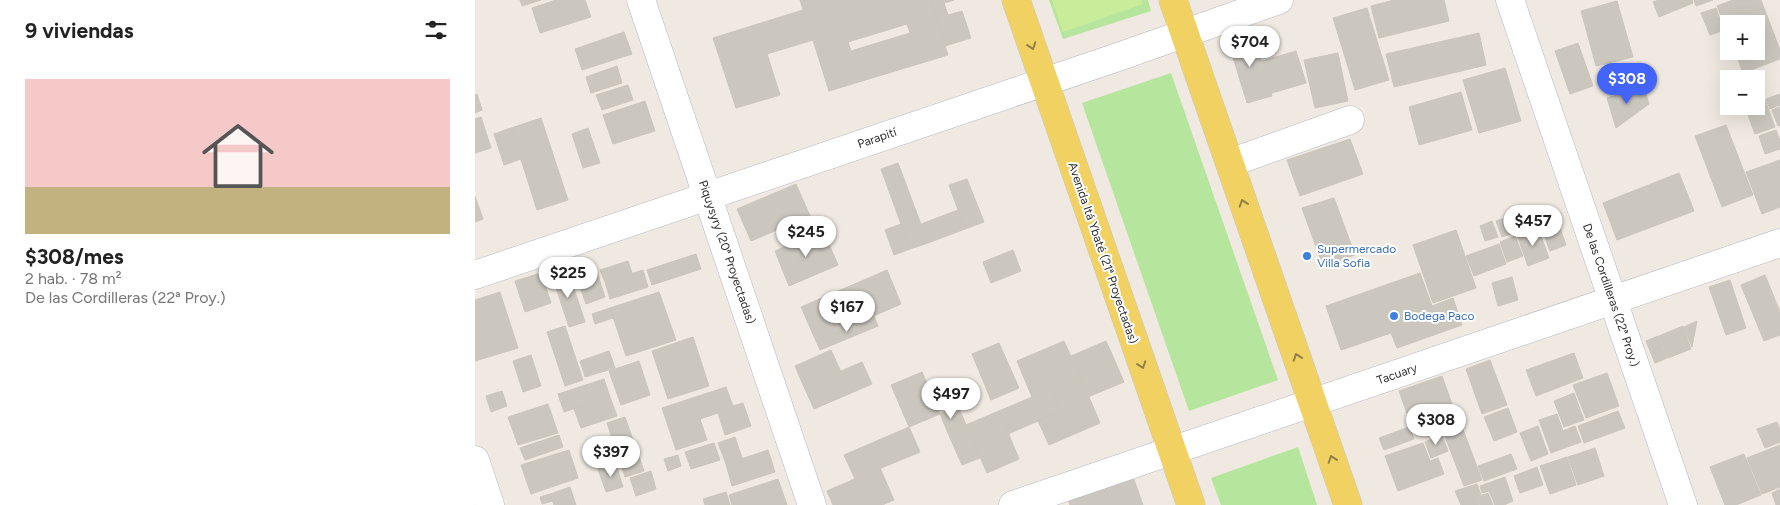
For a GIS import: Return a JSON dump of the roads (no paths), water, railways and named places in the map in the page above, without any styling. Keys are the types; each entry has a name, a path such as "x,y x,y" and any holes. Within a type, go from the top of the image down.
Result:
{"main road":[{"name":"Avenida Itá Ybaté (21ª Proyectadas)","path":"1016,0 1191,505"},
{"path":"1173,0 1348,505"}],"street":[{"name":"Piquysyry (20ª Proyectadas)","path":"641,0 812,505"},
{"name":"Parapití","path":"475,275 1044,82 1279,0"},
{"name":"De las Cordilleras (22ª Proy.)","path":"1510,0 1683,505"},
{"path":"1230,164 1350,120"},
{"name":"Tacuary","path":"1013,505 1780,244"},
{"path":"475,460 490,505"}],"place":[{"name":"Supermercado Villa Sofia","path":"1307,256"},
{"name":"Bodega Paco","path":"1394,316"}]}
